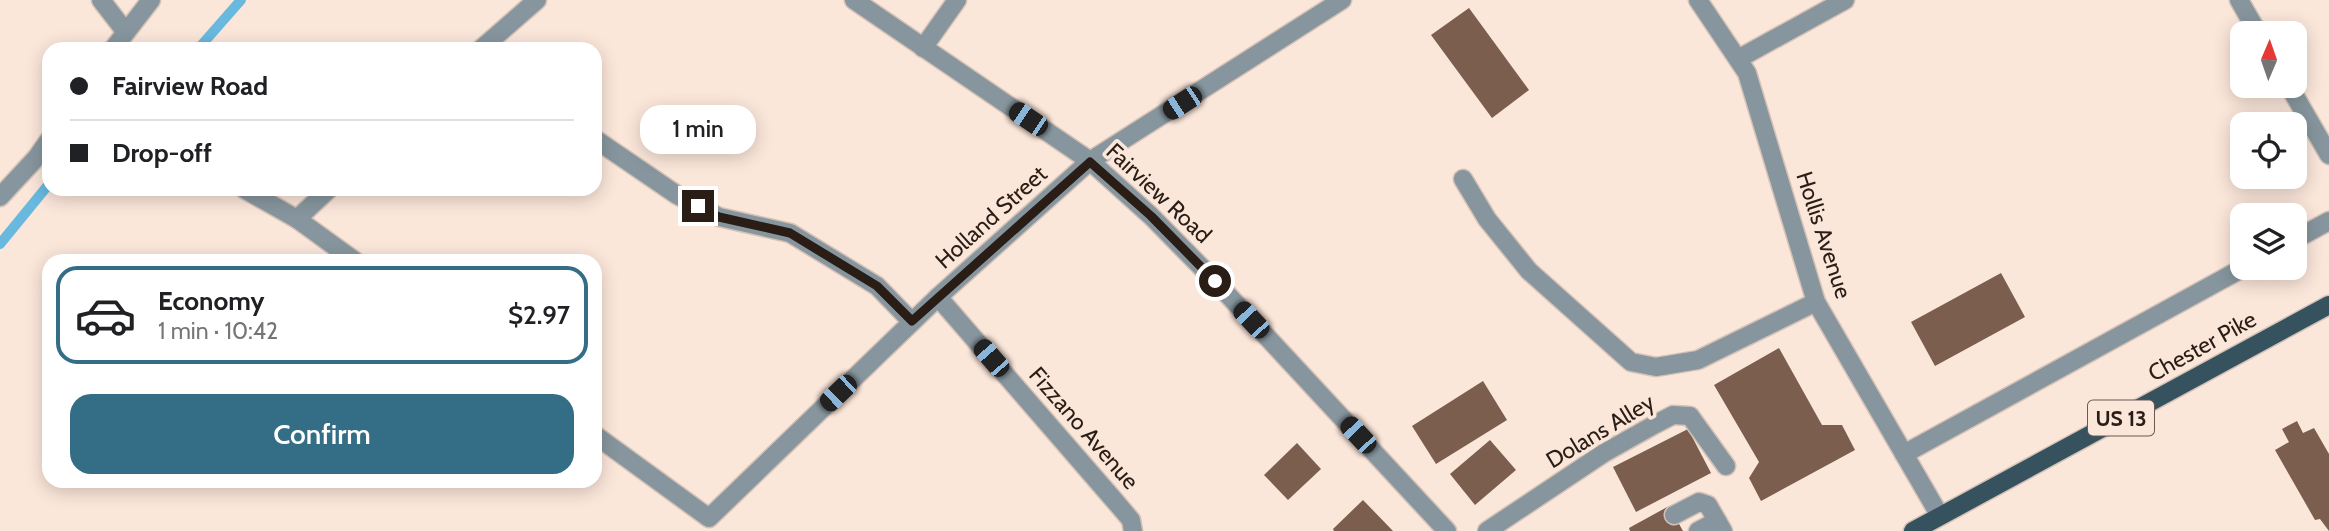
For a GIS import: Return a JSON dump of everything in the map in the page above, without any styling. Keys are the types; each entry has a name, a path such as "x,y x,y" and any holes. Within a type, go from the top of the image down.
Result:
{"main road":[{"name":"Chester Pike","path":"1913,531 2329,305"}],"street":[{"path":"101,0 125,31"},
{"path":"118,42 151,0"},
{"path":"489,42 537,0"},
{"name":"Fairview Road","path":"854,0 1090,162 1151,216 1215,281 1447,531"},
{"path":"923,48 957,0"},
{"name":"Holland Street","path":"602,440 709,517 912,321 1090,162 1342,0"},
{"name":"Hollis Avenue","path":"1698,0 1747,73 1816,302 1940,516"},
{"path":"1738,59 1845,0"},
{"path":"2239,0 2251,21"},
{"path":"2296,98 2329,155"},
{"path":"602,144 677,195 719,217 790,233 877,286 912,321"},
{"path":"0,197 42,150"},
{"path":"1463,179 1487,219 1529,271 1631,362 1656,367 1698,360 1816,302"},
{"path":"256,196 297,219 345,254"},
{"path":"297,219 322,196"},
{"path":"2307,233 2329,220"},
{"path":"1904,454 2230,275"},
{"name":"Fizzano Avenue","path":"938,297 1115,500 1131,520 1133,531"},
{"name":"Dolans Alley","path":"1488,531 1604,453 1673,415 1690,416 1726,466"},
{"path":"1674,515 1699,502 1708,505 1720,526 1698,531"}],"building":[{"path":"1469,8 1529,90 1492,118 1431,35"},
{"path":"2001,273 2025,317 1935,366 1911,322"},
{"path":"1779,348 1822,425 1842,425 1855,450 1761,501 1749,478 1759,462 1714,385"},
{"path":"1483,381 1507,420 1436,464 1412,426"},
{"path":"2297,421 2303,433 2314,428 2329,454 2329,531 2320,519 2315,520 2275,450 2289,442 2282,429"},
{"path":"1688,429 1711,473 1636,512 1613,467"},
{"path":"1490,440 1516,470 1475,505 1450,474"},
{"path":"1297,443 1321,469 1288,500 1264,475"},
{"path":"1363,500 1393,531 1334,531"},
{"path":"1669,506 1683,531 1630,531 1629,528"}],"waterway":[{"path":"204,42 241,0"},
{"path":"0,244 42,193"}],"route":[{"path":"698,206 719,217 790,233 877,286 912,321 1090,162 1151,216 1215,281"}]}
